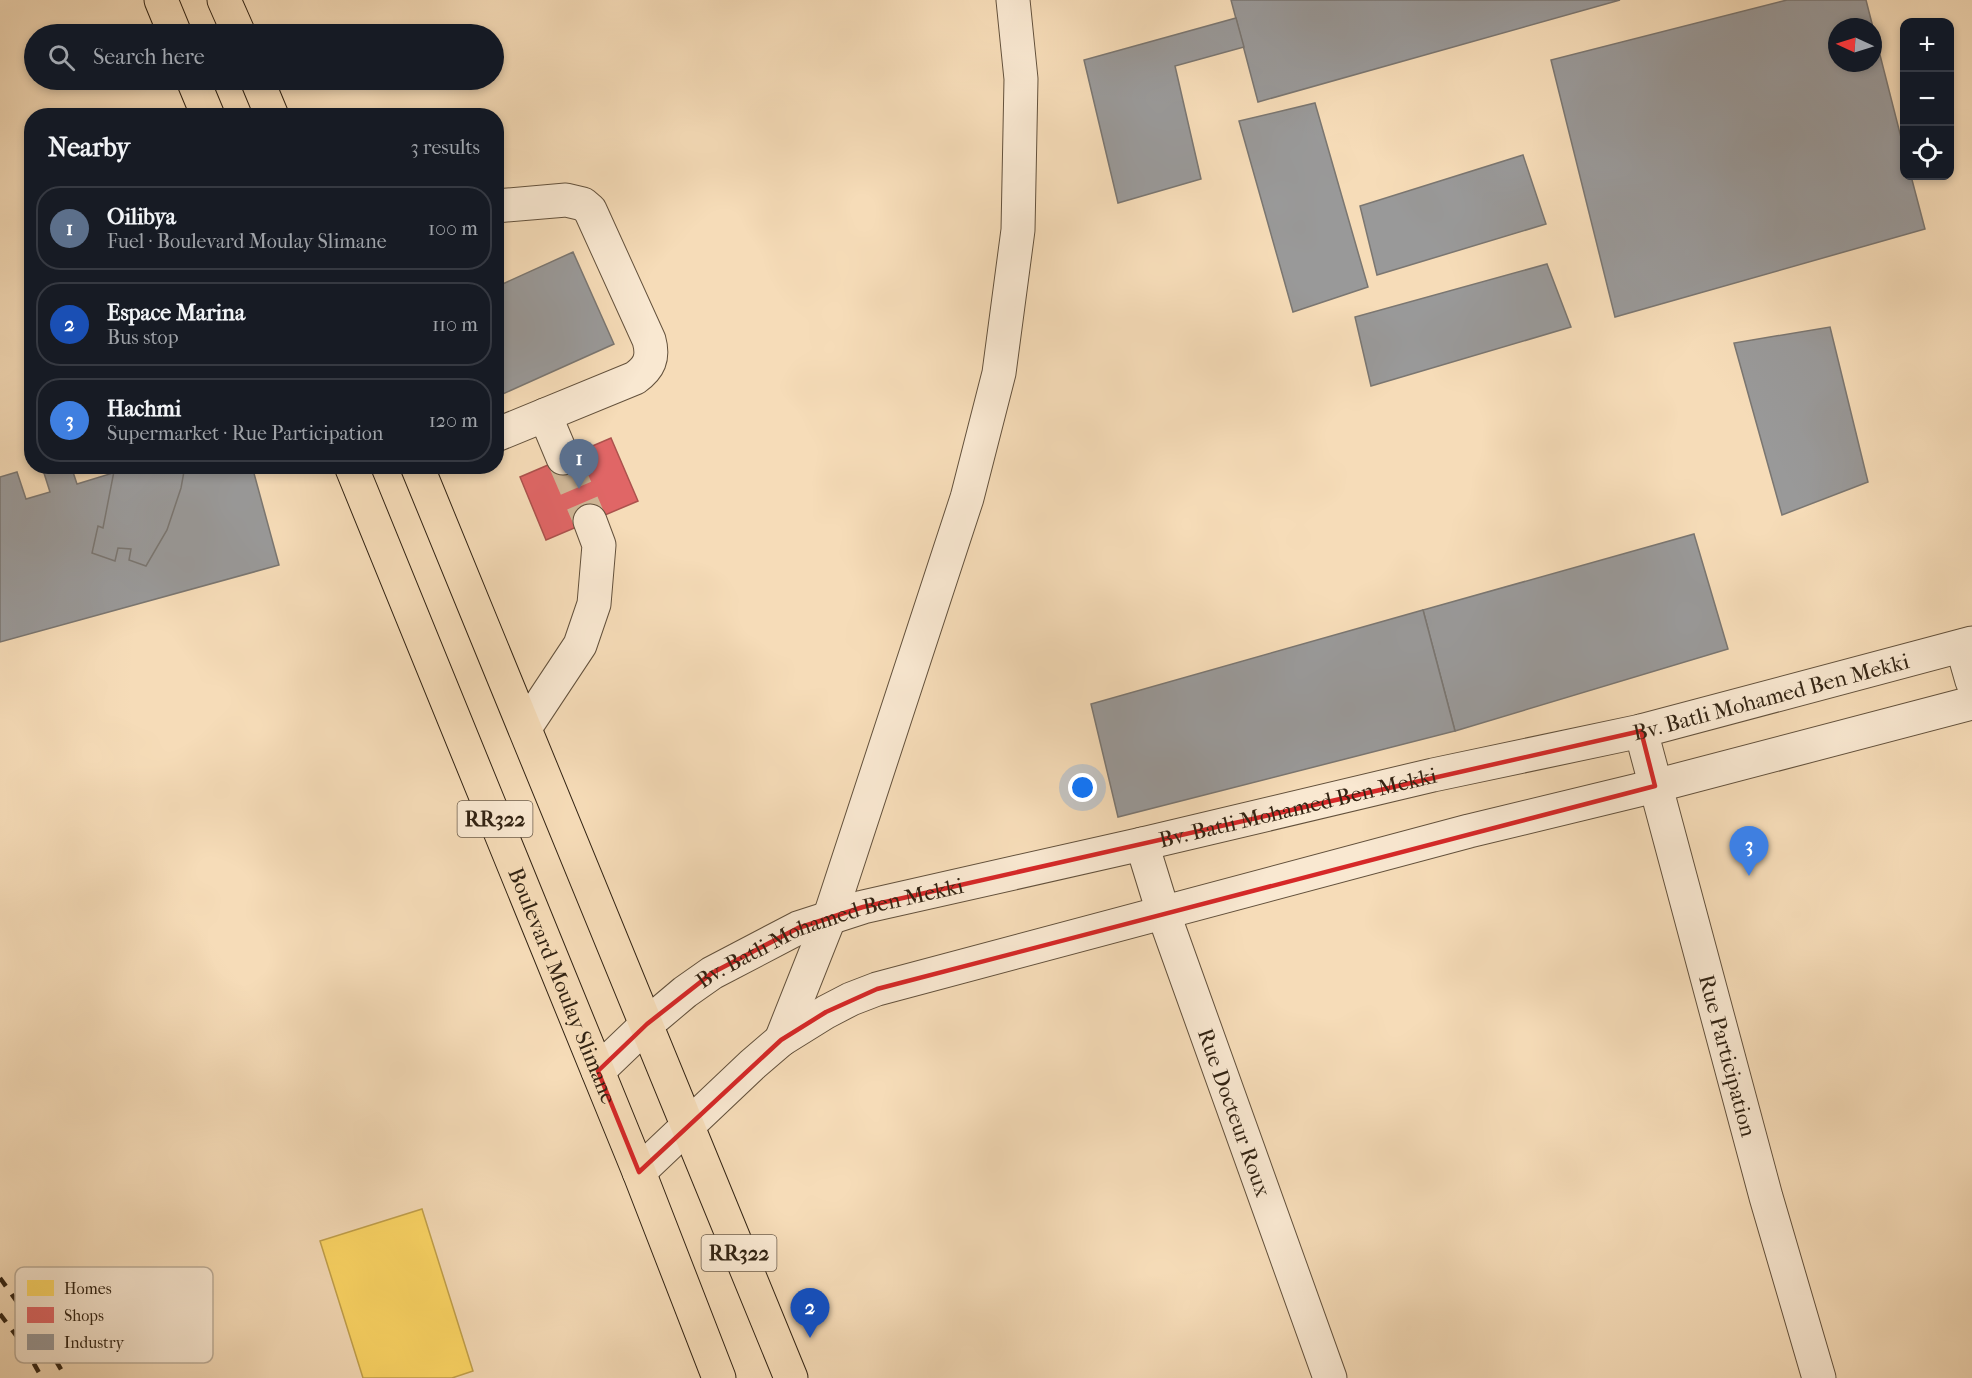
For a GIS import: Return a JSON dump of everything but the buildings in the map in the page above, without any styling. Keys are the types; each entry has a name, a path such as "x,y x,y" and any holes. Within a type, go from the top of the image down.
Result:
{"main road":[{"path":"161,0 171,24"},
{"path":"224,0 235,24"},
{"path":"197,90 205,108"},
{"path":"261,90 269,108"},
{"name":"Boulevard Moulay Slimane","path":"354,474 639,1172"},
{"name":"RR322","path":"422,474 791,1378"},
{"name":"RR322","path":"639,1172 719,1378"}],"street":[{"path":"781,1040 829,919 967,498 999,373 1018,230 1021,79 1013,0"},
{"path":"504,205 566,200 575,201 590,210 652,351 650,363 644,372 634,378 504,432"},
{"path":"545,415 563,458"},
{"path":"525,728 580,645 594,604 599,545 590,521"},
{"path":"1967,645 1972,681"},
{"name":"Bv. Batli Mohamed Ben Mekki","path":"598,1071 647,1024 712,973 798,928 863,907 1432,775 1641,731 1967,645"},
{"path":"639,1172 781,1040 826,1012 878,989 1469,831 1655,786 1972,703"},
{"name":"Rue Participation","path":"1641,731 1766,1197 1819,1378"},
{"name":"Rue Docteur Roux","path":"1142,844 1163,912 1330,1378"}],"highlighted area":[{"path":"1641,731 1655,786 877,989 826,1012 781,1040 639,1172 598,1071 647,1024 712,973 798,928 863,907"}],"tunnel":[{"path":"563,458 590,521"}],"railway":[{"path":"0,1278 15,1299"},
{"path":"0,1314 15,1334"},
{"path":"34,1363 42,1378"},
{"path":"57,1363 66,1378"}],"place":[{"name":"Oilibya","path":"579,489"},
{"name":"Hachmi","path":"1749,876"},
{"name":"Espace Marina","path":"810,1338"}]}
